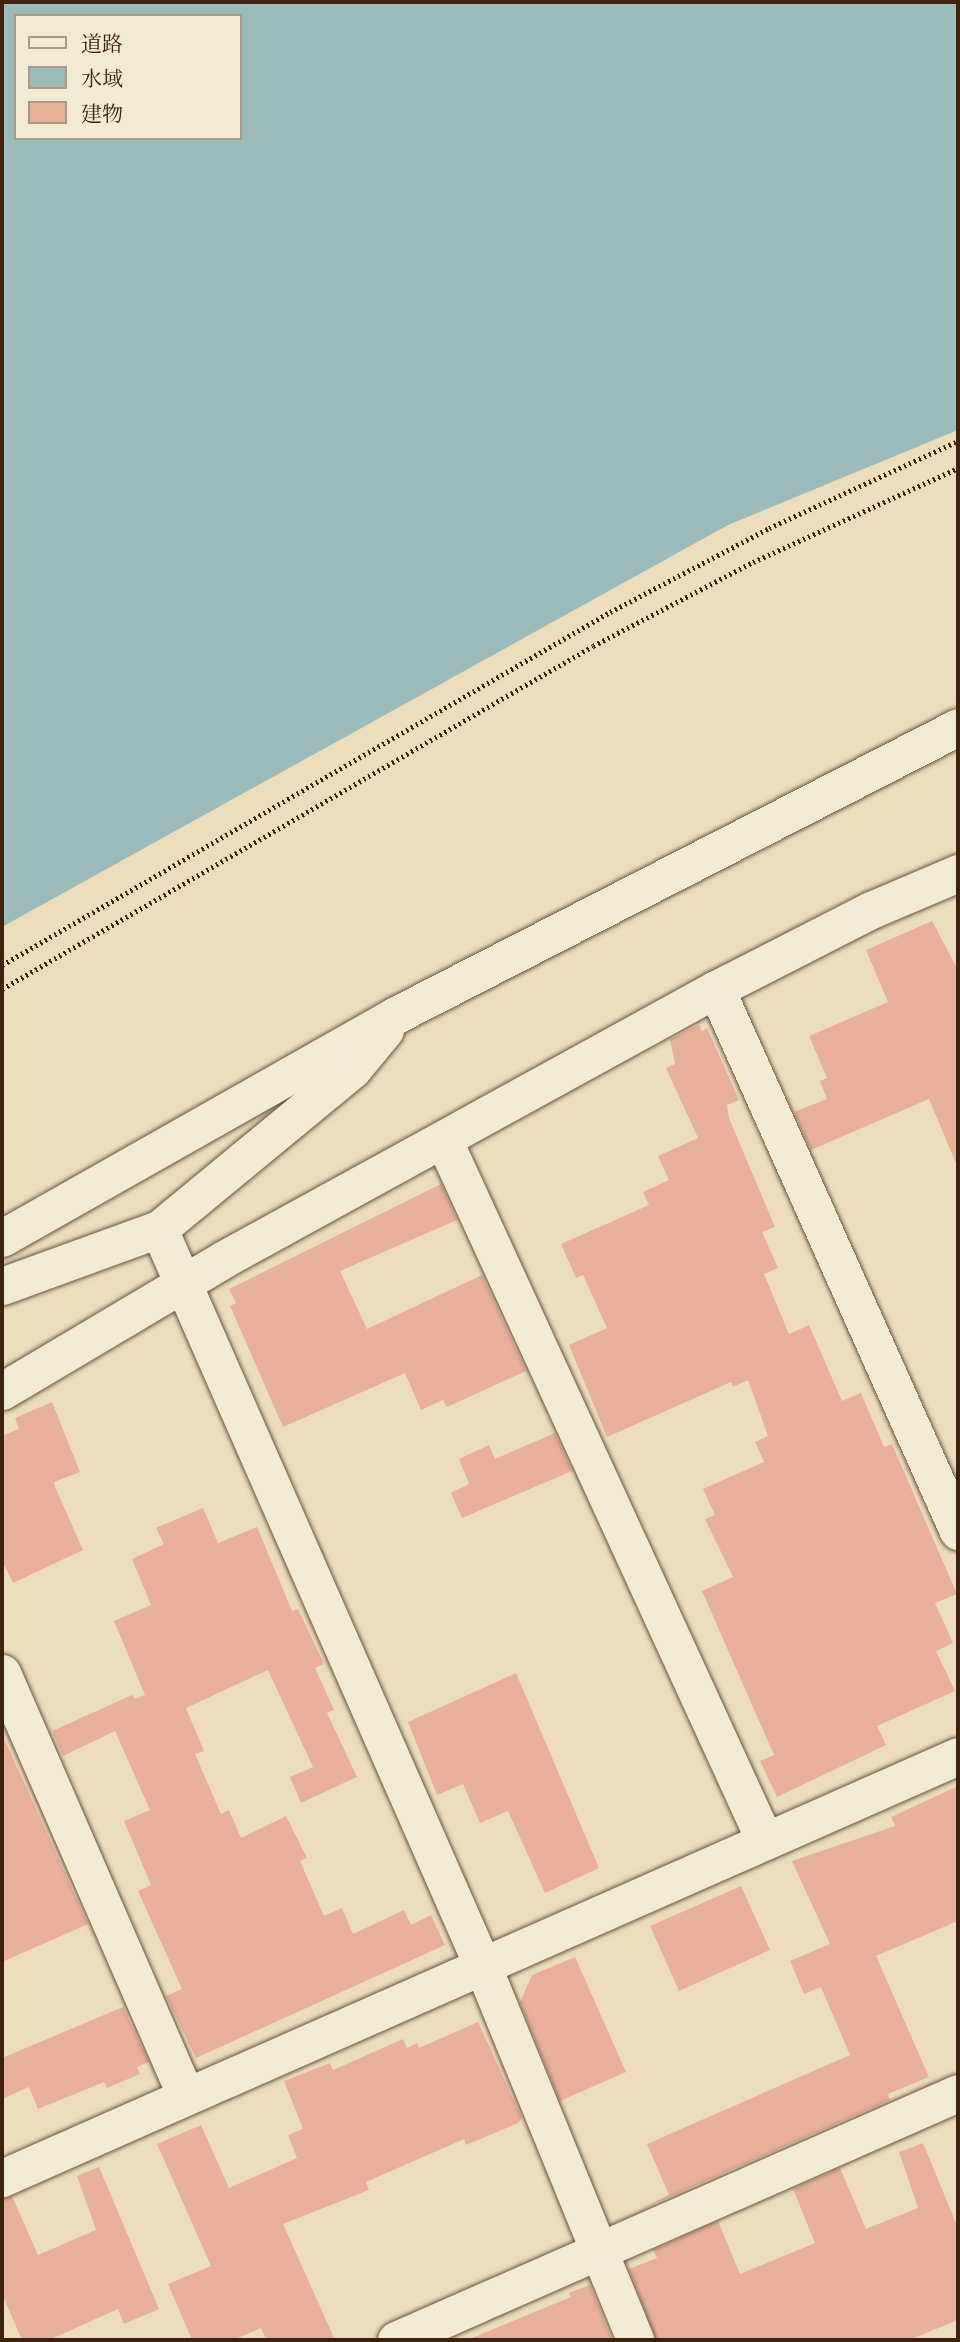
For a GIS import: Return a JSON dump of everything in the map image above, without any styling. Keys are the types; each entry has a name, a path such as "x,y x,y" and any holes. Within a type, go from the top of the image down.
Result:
{"street":[{"path":"2,1238 396,1015 958,727"},
{"path":"2,1391 184,1284 716,989 871,909 958,873"},
{"path":"716,989 958,1531"},
{"path":"2,1286 159,1229 352,1070 396,1015"},
{"path":"444,1141 765,1841"},
{"path":"159,1229 483,1968 601,2250 635,2340"},
{"path":"2,1673 185,2093"},
{"path":"2,2178 185,2093 483,1968 958,1756"},
{"path":"396,2340 958,2094"}],"path":[{"path":"2,965 610,611 769,528 958,441"},
{"path":"2,989 593,646 753,562 958,468"}],"water":[{"path":"2,2 958,2 958,430 728,525 2,927"}],"building":[{"path":"932,921 958,970 958,1168 929,1099 811,1150 794,1112 827,1099 820,1081 827,1078 809,1036 888,1002 866,950"},
{"path":"699,1025 702,1031 707,1028 739,1100 727,1105 729,1118 775,1227 762,1232 778,1268 764,1274 789,1334 809,1325 842,1401 861,1393 884,1447 892,1444 957,1594 935,1603 953,1643 936,1651 955,1691 877,1726 886,1745 777,1797 760,1761 774,1755 702,1591 733,1577 705,1519 715,1515 703,1489 764,1462 755,1442 768,1436 748,1380 733,1387 731,1382 607,1437 569,1345 607,1328 583,1275 576,1278 561,1244 649,1205 643,1192 669,1180 658,1156 698,1138 666,1068 675,1064 670,1039"},
{"path":"441,1184 457,1220 340,1271 367,1329 482,1275 526,1371 447,1407 443,1400 421,1410 405,1373 283,1427 230,1306 236,1303 229,1289"},
{"path":"52,1402 80,1472 54,1482 55,1487 83,1550 13,1583 2,1561 2,1436 19,1429 15,1418"},
{"path":"555,1433 572,1471 462,1518 451,1493 469,1484 459,1459 489,1445 495,1459"},
{"path":"203,1508 218,1543 257,1527 292,1611 298,1609 324,1664 315,1668 334,1710 327,1713 357,1777 301,1803 290,1777 313,1767 268,1670 186,1708 204,1751 195,1754 221,1814 229,1810 241,1838 286,1816 307,1858 300,1861 324,1916 342,1908 353,1934 404,1910 411,1925 431,1915 445,1945 196,2058 166,1996 182,1989 138,1891 151,1885 124,1821 150,1810 115,1731 63,1756 52,1731 132,1695 135,1699 145,1695 114,1621 151,1605 132,1559 164,1544 156,1528"},
{"path":"516,1673 599,1868 545,1893 508,1811 480,1823 463,1784 437,1795 408,1722"},
{"path":"2,1734 88,1924 2,1962"},
{"path":"958,1786 958,1921 876,1956 929,2077 888,2094 890,2100 637,2211 669,2195 647,2144 850,2055 821,1987 804,1994 790,1961 830,1944 792,1861 895,1826 891,1817"},
{"path":"741,1886 770,1950 679,1991 650,1926"},
{"path":"575,1957 626,2072 560,2101 520,2002 532,1975"},
{"path":"123,2007 149,2062 137,2067 140,2074 107,2088 104,2082 38,2109 29,2087 2,2099 2,2058"},
{"path":"478,2022 522,2118 518,2123 466,2145 464,2139 366,2182 369,2190 283,2224 335,2340 266,2340 261,2328 233,2340 192,2340 168,2284 211,2266 157,2144 201,2125 229,2188 297,2158 288,2135 303,2129 284,2081 330,2063 333,2070 403,2039 407,2048 417,2043 419,2048"},
{"path":"923,2143 958,2228 958,2320 909,2340 656,2340 629,2269 657,2258 653,2250 718,2221 740,2274 815,2243 793,2189 840,2168 866,2229 918,2208 899,2152"},
{"path":"99,2167 159,2309 124,2324 118,2309 49,2340 22,2340 2,2294 2,2199 12,2196 38,2255 96,2230 77,2176"},
{"path":"590,2285 612,2340 467,2340 571,2297 569,2293"}]}
